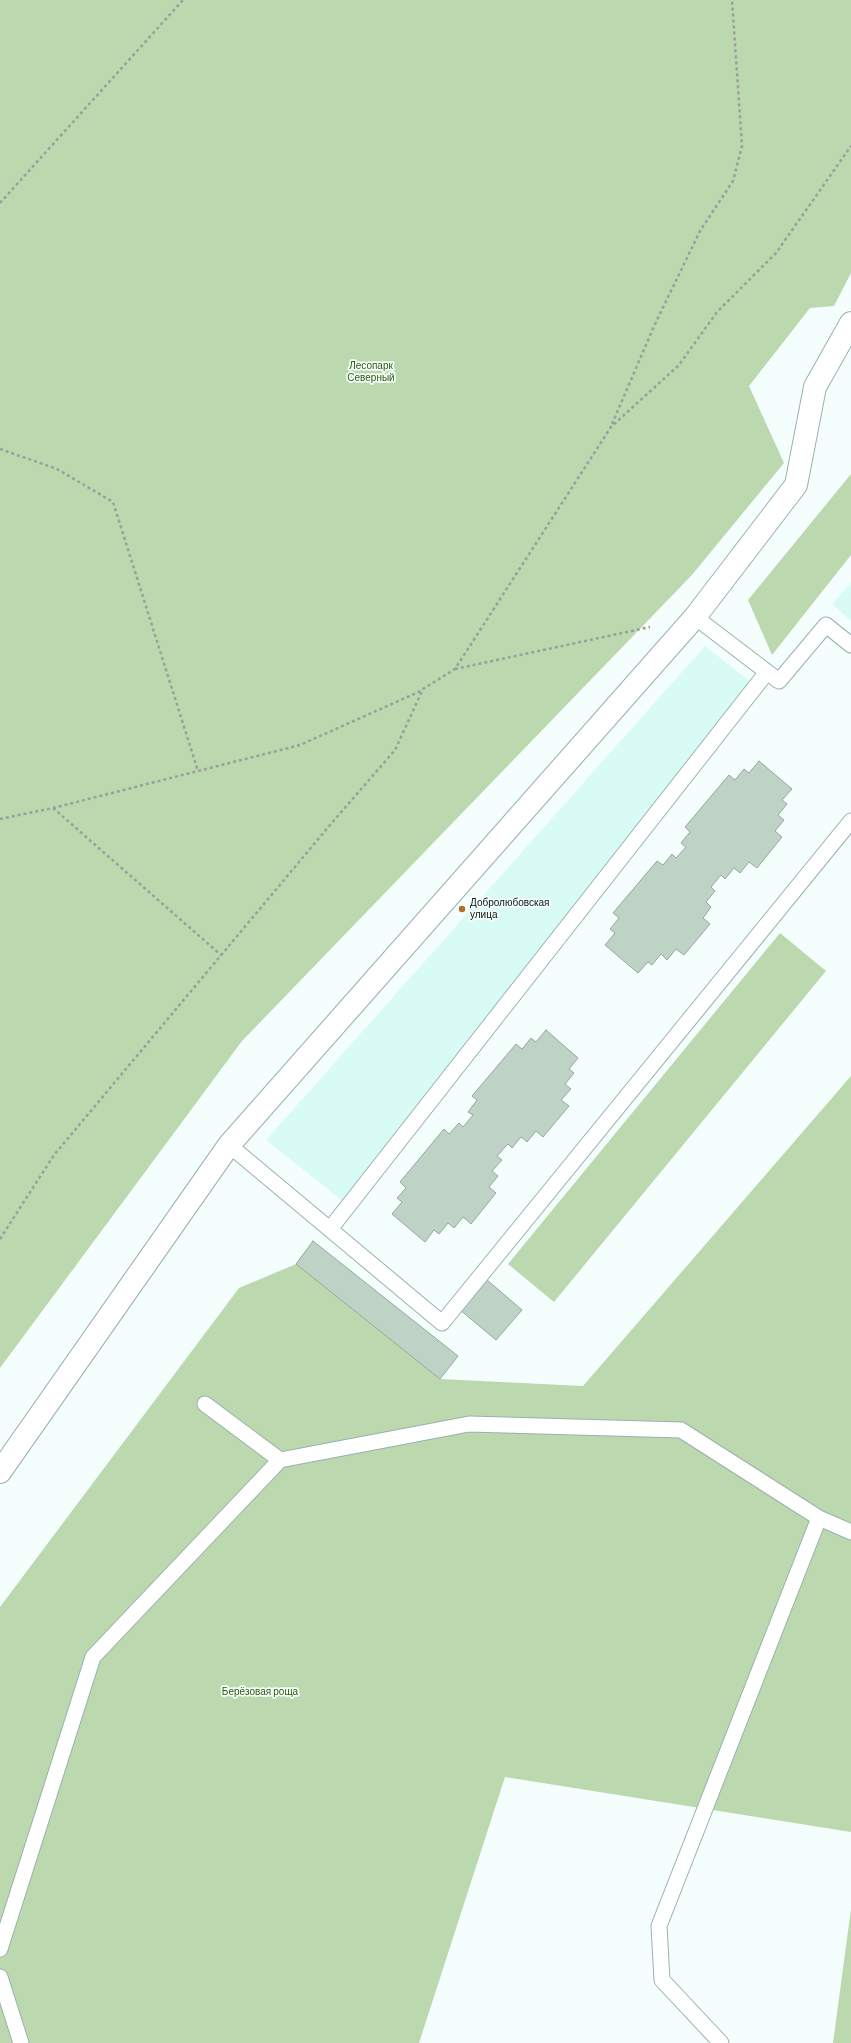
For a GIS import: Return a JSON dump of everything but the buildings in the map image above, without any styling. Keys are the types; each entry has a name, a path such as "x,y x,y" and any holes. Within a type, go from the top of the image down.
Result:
{"street":[{"path":"0,1472 229,1145 695,617 796,485 815,387 851,323"}],"lane":[{"path":"695,617 779,681 826,625 851,645"},
{"path":"330,1229 767,672"},
{"path":"229,1145 442,1323 851,821"},
{"path":"205,1404 280,1460"},
{"path":"0,1949 93,1656 280,1460 469,1424 681,1430 818,1518 851,1532"},
{"path":"721,2043 662,1980 659,1926 818,1518"},
{"path":"0,1977 21,2043"}],"path":[{"path":"0,203 182,0"},
{"path":"454,669 612,427 655,324 700,231 733,181 742,146 732,0"},
{"path":"612,427 678,365 717,312 776,253 851,146"},
{"path":"0,448 57,469 113,502 198,771"},
{"path":"0,819 53,808 300,745 423,690 454,669 695,617"},
{"path":"0,1239 1,1233 54,1155 395,750 423,690"},
{"path":"53,808 221,955"}],"shaded area":[{"path":"851,583 851,621 832,604"},
{"path":"705,646 751,682 344,1202 266,1140"}],"green space":[{"name":"Лесопарк Северный","path":"0,0 851,0 851,273 834,306 810,308 749,386 784,463 691,576 242,1041 0,1368"},
{"path":"851,474 851,555 772,655 748,600"},
{"path":"780,933 826,971 554,1302 508,1264"},
{"name":"Берёзовая роща","path":"851,1076 851,1832 505,1777 419,2043 0,2043 0,1607 239,1288 296,1264 440,1379 583,1386"},
{"path":"851,1909 851,2043 833,2043"}],"place":[{"name":"Добролюбовская улица","path":"462,909"}]}
